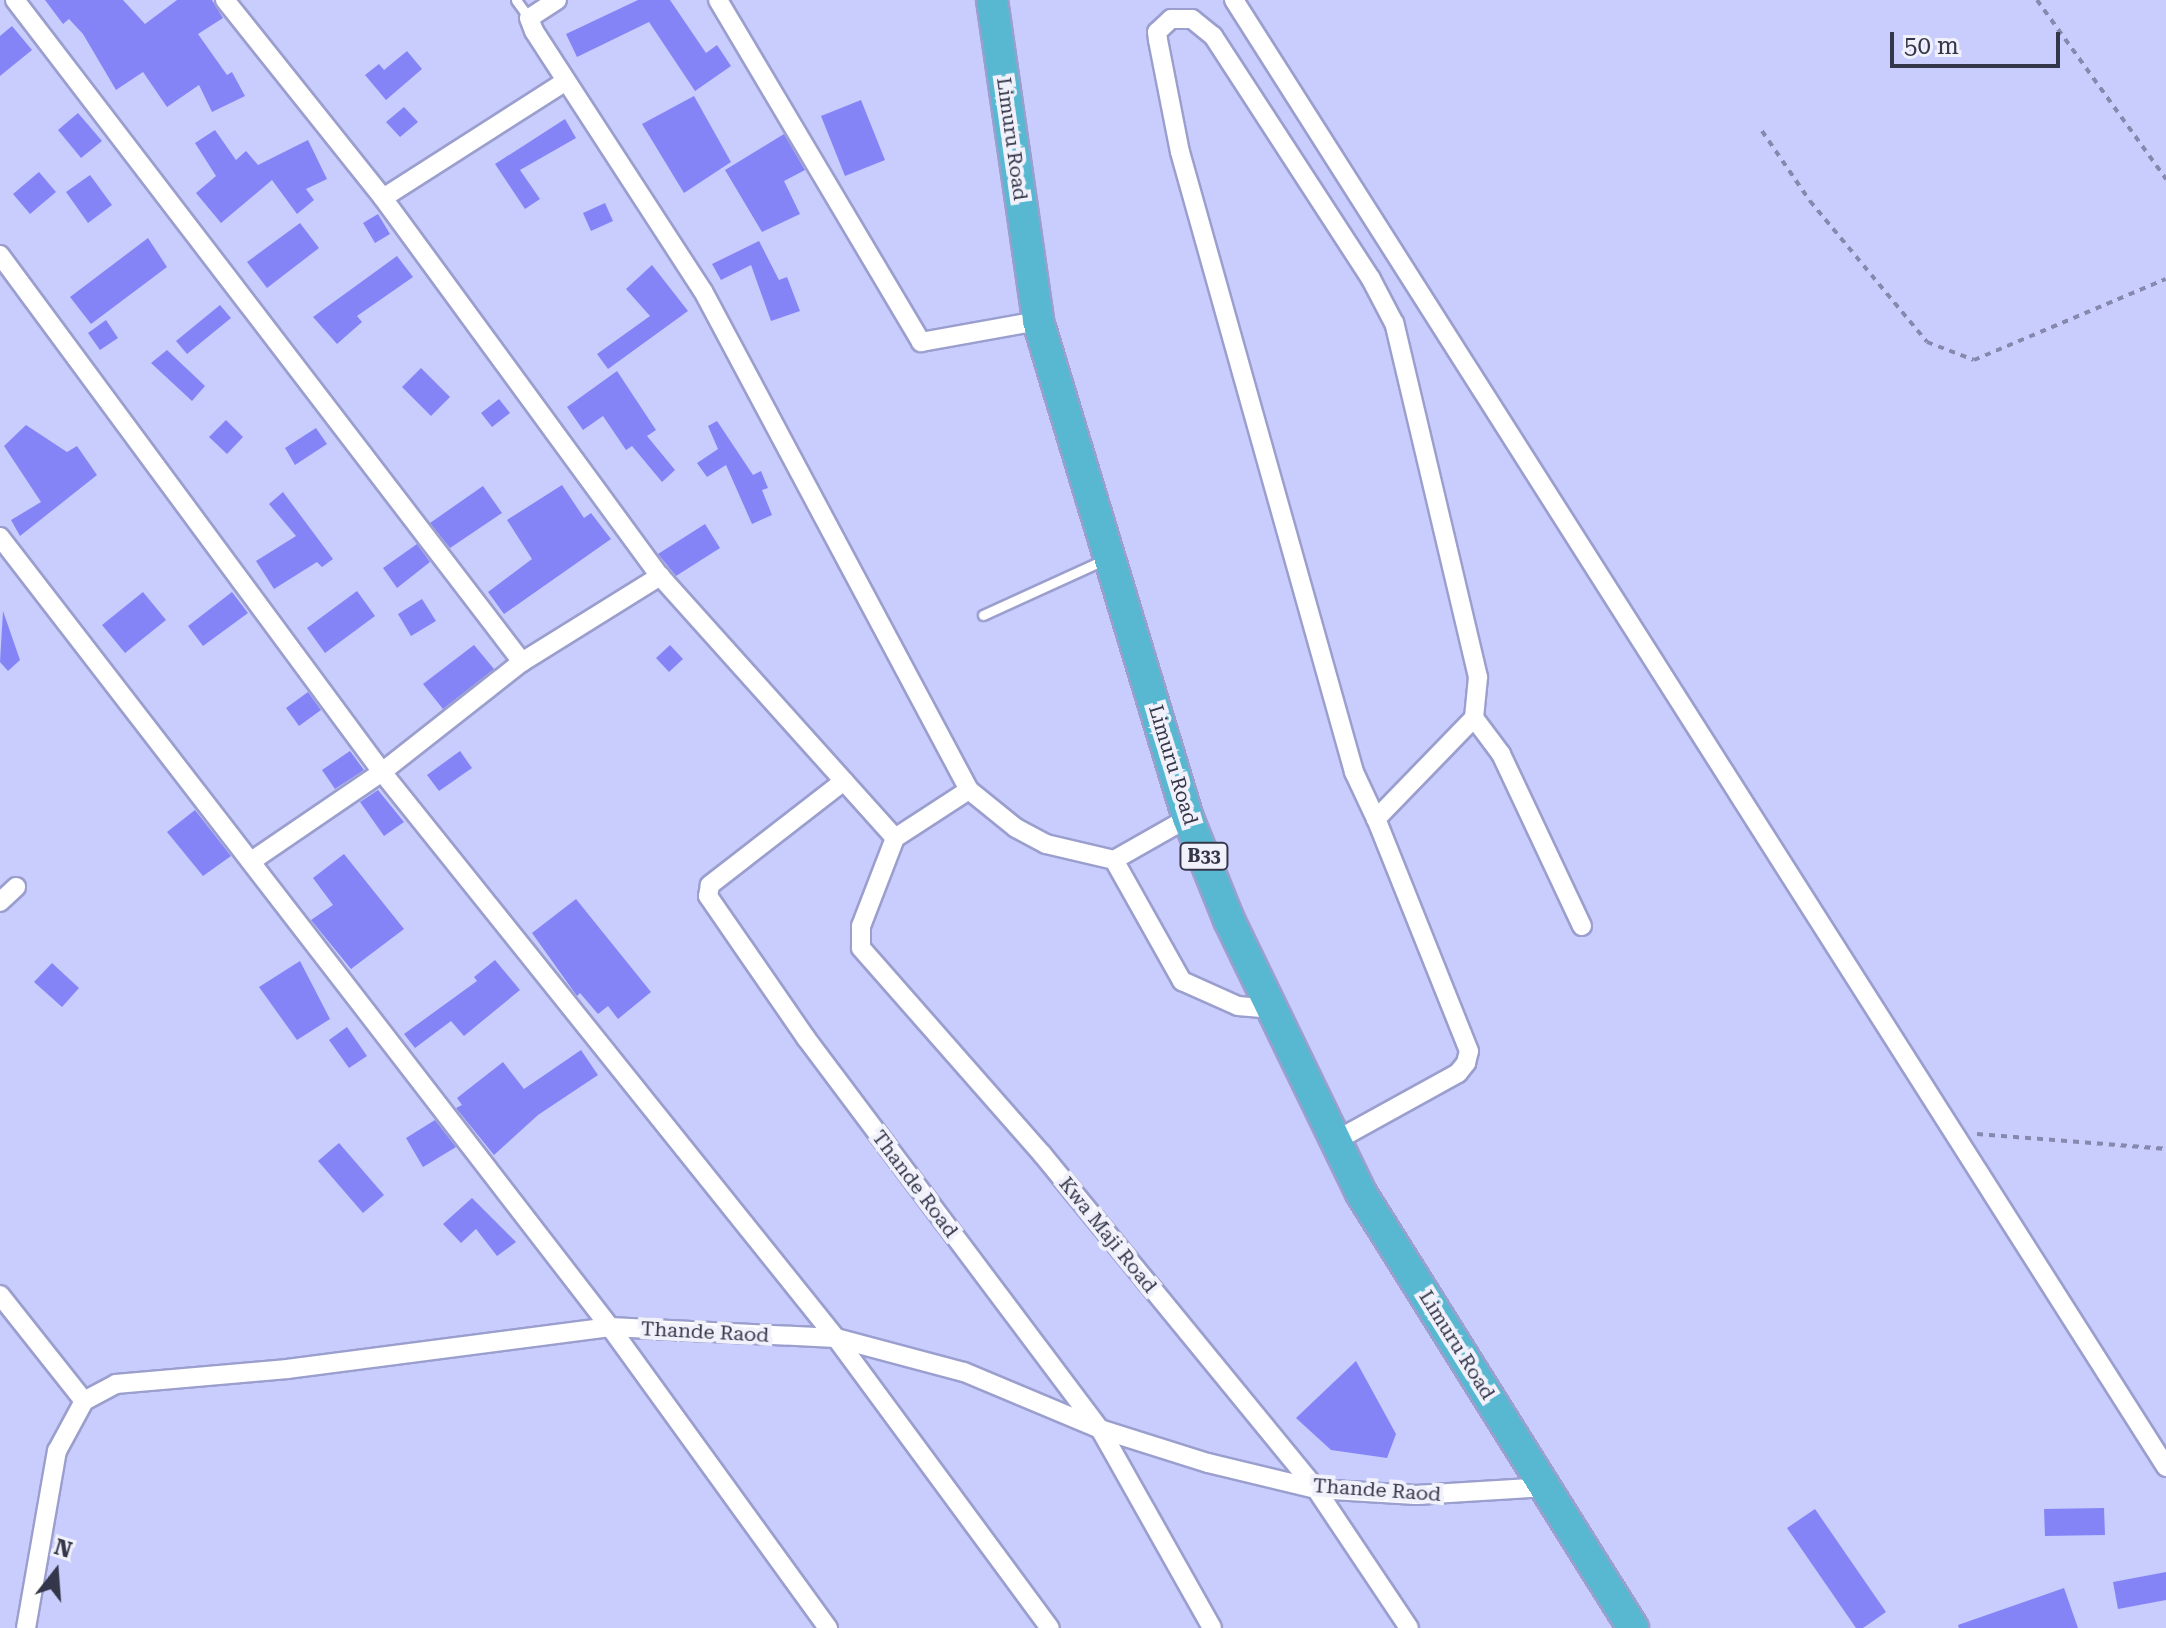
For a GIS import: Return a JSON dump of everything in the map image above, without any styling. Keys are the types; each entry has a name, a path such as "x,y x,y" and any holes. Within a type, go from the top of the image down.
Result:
{"highway":[{"name":"Limuru Road","path":"992,0 1038,321 1188,818 1271,1009 1361,1193 1633,1628"}],"street":[{"path":"15,0 522,662"},
{"path":"225,0 383,198 660,576 895,838 969,790"},
{"path":"557,0 529,18 566,81 703,291 969,790 1046,844 1114,860 1188,818"},
{"path":"718,0 921,342 1038,321"},
{"path":"1234,0 1950,1132 2166,1467"},
{"path":"1335,1141 1458,1073 1469,1051 1376,819 1354,772 1180,152 1157,32 1171,19 1192,19 1213,36 1371,279 1394,323 1478,677 1474,718 1376,819"},
{"path":"383,198 566,81"},
{"path":"0,255 382,772 836,1338 1050,1628"},
{"path":"0,537 253,860 425,1094 610,1327 828,1628"},
{"path":"253,860 382,772 522,662 660,576"},
{"path":"1474,718 1501,754 1582,926"},
{"name":"Thande Road","path":"844,781 710,885 708,896 806,1038 1100,1429 1212,1628"},
{"name":"Kwa Maji Road","path":"895,838 861,926 861,948 1042,1154 1316,1489 1409,1628"},
{"path":"1114,860 1182,981 1238,1006 1271,1009"},
{"path":"0,902 16,887"},
{"path":"0,1295 84,1401 57,1451 26,1628"},
{"name":"Thande Raod","path":"84,1401 141,1378 287,1369 610,1327 836,1338 964,1372 1100,1429 1208,1463 1316,1489 1416,1495 1547,1487"}],"lane":[{"path":"516,0 529,18"},
{"path":"983,615 1109,558"}],"path":[{"path":"2037,0 2166,179"},
{"path":"1762,131 1810,201 1927,342 1974,360 2166,279"},
{"path":"1950,1132 2166,1149"}],"building":[{"path":"45,0 123,0 145,24 177,0 212,0 223,18 198,34 227,75 232,72 245,96 212,112 199,85 167,107 143,72 116,90 83,34 69,19 63,24"},
{"path":"638,0 670,0 706,53 717,45 731,66 695,91 649,22 577,57 566,34"},
{"path":"12,26 32,50 0,76 0,36"},
{"path":"407,51 422,69 386,100 365,75 379,64 384,70"},
{"path":"694,96 731,162 684,193 642,124"},
{"path":"861,100 885,160 845,176 821,116"},
{"path":"404,107 418,122 400,137 386,122"},
{"path":"78,113 102,141 81,158 58,130"},
{"path":"565,119 576,138 520,170 540,199 525,209 495,164"},
{"path":"215,130 236,160 246,151 258,165 308,140 327,179 306,189 314,200 297,214 272,180 221,223 196,193 216,176 195,143"},
{"path":"784,134 805,170 784,181 800,214 762,232 725,170"},
{"path":"39,172 56,192 30,214 13,194"},
{"path":"90,175 112,205 88,223 66,192"},
{"path":"605,203 613,221 591,231 583,213"},
{"path":"378,214 390,234 375,243 363,223"},
{"path":"300,223 319,248 267,288 247,262"},
{"path":"148,238 167,267 91,324 70,297"},
{"path":"759,241 779,280 787,277 800,311 771,321 751,265 721,280 712,264"},
{"path":"397,256 413,277 357,316 362,322 337,344 313,317"},
{"path":"652,265 688,311 608,369 597,354 650,316 626,289"},
{"path":"220,305 231,318 187,354 176,341"},
{"path":"106,320 118,338 100,350 88,333"},
{"path":"167,350 205,386 192,401 151,363"},
{"path":"421,368 450,397 431,416 402,387"},
{"path":"617,371 656,430 647,436 675,470 662,482 632,446 626,450 603,416 583,430 567,407"},
{"path":"499,399 510,413 492,427 481,413"},
{"path":"226,420 243,437 227,454 209,437"},
{"path":"717,421 753,475 761,471 768,488 762,490 772,515 752,524 726,465 707,477 697,463 718,449 708,426"},
{"path":"26,425 67,452 77,446 97,475 20,536 11,520 41,502 4,446"},
{"path":"316,428 327,444 295,465 285,448"},
{"path":"562,485 584,518 591,513 611,539 504,614 488,592 532,559 507,520"},
{"path":"483,486 502,513 450,548 430,523"},
{"path":"283,492 333,559 322,567 317,562 274,589 256,561 296,536 269,504"},
{"path":"705,524 720,548 676,576 658,554"},
{"path":"417,544 430,562 397,588 383,568"},
{"path":"357,591 375,616 325,653 307,628"},
{"path":"143,592 166,620 125,653 102,625"},
{"path":"232,592 248,613 203,646 188,626"},
{"path":"422,599 436,621 411,636 398,614"},
{"path":"3,611 20,660 8,671 0,662"},
{"path":"474,645 494,669 443,709 423,684"},
{"path":"670,645 683,659 669,672 656,658"},
{"path":"308,692 321,710 299,726 286,708"},
{"path":"350,751 364,770 335,789 322,770"},
{"path":"460,751 472,768 439,791 427,775"},
{"path":"378,790 404,822 384,836 360,802"},
{"path":"195,810 231,856 203,876 167,832"},
{"path":"344,854 404,929 351,969 311,920 333,905 313,878"},
{"path":"576,899 651,992 618,1019 608,1006 598,1014 580,993 577,996 532,933"},
{"path":"495,960 520,990 464,1036 451,1021 415,1048 404,1034 477,981 474,977"},
{"path":"300,961 330,1019 297,1040 259,987"},
{"path":"52,963 79,988 62,1007 34,982"},
{"path":"347,1027 367,1056 349,1068 329,1040"},
{"path":"581,1050 598,1075 538,1115 494,1155 456,1108 462,1105 457,1098 503,1062 524,1089"},
{"path":"435,1120 456,1147 423,1167 406,1138"},
{"path":"339,1143 384,1195 363,1213 318,1161"},
{"path":"472,1198 516,1242 497,1256 476,1229 461,1243 443,1224"},
{"path":"1356,1361 1396,1434 1387,1458 1331,1450 1296,1418"},
{"path":"2104,1508 2105,1535 2045,1536 2044,1509"},
{"path":"1815,1509 1886,1612 1863,1628 1856,1628 1787,1528"},
{"path":"2166,1572 2166,1600 2118,1609 2113,1582"},
{"path":"2064,1588 2078,1628 1959,1628 1958,1625"}]}
